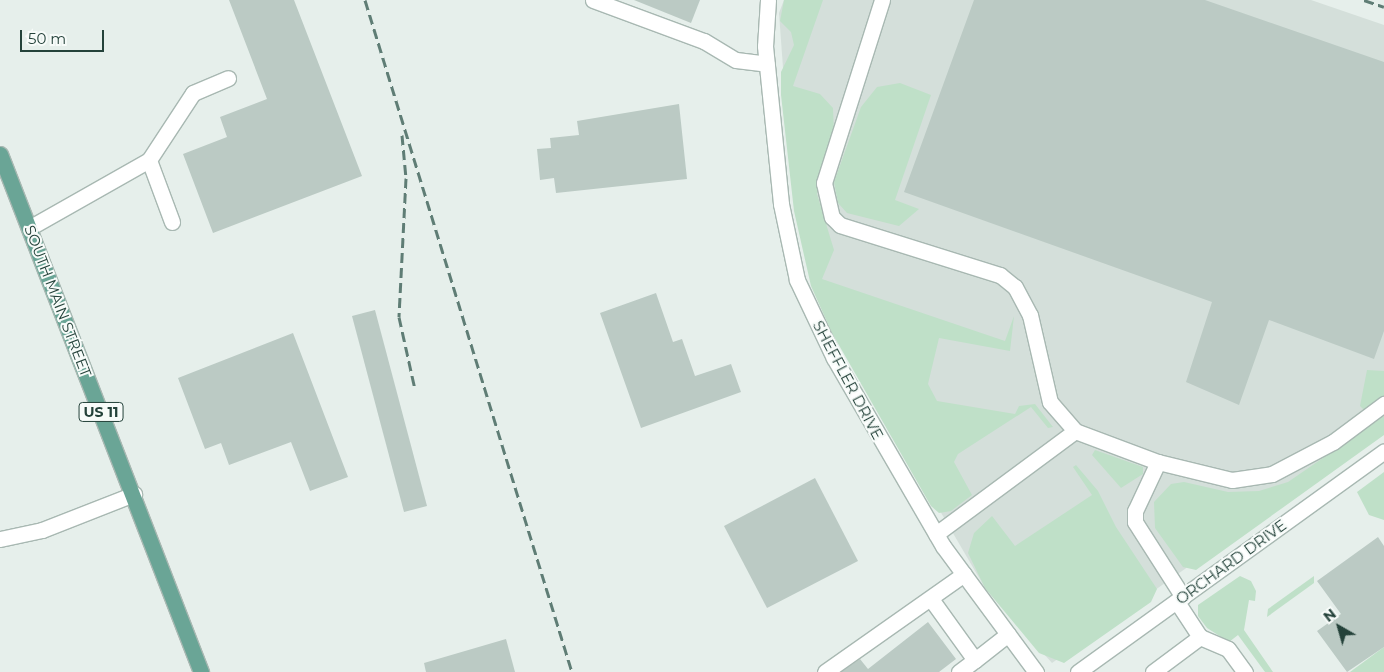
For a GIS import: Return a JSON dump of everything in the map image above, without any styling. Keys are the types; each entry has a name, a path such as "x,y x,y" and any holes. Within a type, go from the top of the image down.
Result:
{"main road":[{"name":"SOUTH MAIN STREET","path":"0,154 134,494 201,672"}],"street":[{"path":"593,0 704,41 736,60 767,64"},
{"name":"SHEFFLER DRIVE","path":"768,0 765,46 781,204 797,280 834,358 936,534 1036,672"},
{"path":"882,0 824,183 832,216 840,224 1000,275 1015,287 1030,314 1050,402 1075,431 1158,462 1232,480 1272,474 1333,442 1384,404"},
{"path":"29,228 149,160 193,92 228,78"},
{"path":"149,160 172,222"},
{"path":"936,534 1075,431"},
{"name":"ORCHARD DRIVE","path":"1078,672 1384,451"},
{"path":"1158,462 1135,511 1135,522 1200,637 1228,649 1245,672"},
{"path":"0,539 42,530 134,494"},
{"path":"825,672 964,574"},
{"path":"931,599 975,660"},
{"path":"959,672 1008,634"},
{"path":"1153,672 1200,637"}],"shaded area":[{"path":"784,0 1311,0 1384,25 1384,428 1052,663 985,588 821,307 791,177 779,13"}],"green space":[{"path":"784,0 823,0 793,86 820,94 833,108 834,133 817,194 834,250 822,279 1005,341 1014,316 1010,351 939,338 928,384 937,401 1015,414 1019,406 1035,404 1053,427 1048,428 1031,407 958,454 954,462 972,495 951,511 939,513 931,506 832,333 811,286 794,211 781,95 781,72 794,45 791,32 780,21"},
{"path":"900,83 931,95 895,200 919,209 899,226 847,213 838,203 834,182 861,107 877,87"},
{"path":"1367,370 1384,371 1384,398 1365,411 1360,406"},
{"path":"1384,416 1384,435 1196,570 1183,567 1155,528 1154,502 1171,484 1184,482 1228,492 1259,491 1288,482"},
{"path":"1095,450 1143,467 1143,474 1121,488 1092,455"},
{"path":"1076,465 1098,491 1116,527 1157,589 1151,602 1064,663 1039,653 985,588 968,553 974,533 992,516 1015,546 1092,495 1073,467"},
{"path":"1384,472 1384,520 1369,515 1357,492"},
{"path":"1240,576 1251,581 1256,591 1255,601 1249,600 1244,630 1273,672 1265,672 1238,635 1229,642 1207,628 1198,616 1198,605"},
{"path":"1314,576 1314,583 1267,617 1268,609"},
{"path":"1384,647 1384,672 1350,672"}],"building":[{"path":"229,0 294,0 362,176 213,233 183,154 227,137 220,117 267,99"},
{"path":"634,0 700,0 691,23"},
{"path":"974,0 1205,0 1384,62 1384,331 1374,359 1269,320 1239,405 1186,382 1212,302 904,192"},
{"path":"679,104 687,179 556,193 554,178 540,180 537,149 551,148 550,138 579,135 577,121"},
{"path":"656,293 673,342 682,339 695,376 731,364 741,392 641,428 600,313"},
{"path":"375,310 427,506 404,512 352,316"},
{"path":"293,333 348,477 310,491 291,442 229,465 221,443 205,449 178,378"},
{"path":"815,478 858,561 767,608 724,526"},
{"path":"1378,537 1384,546 1384,647 1347,672 1317,631 1341,614 1317,581"},
{"path":"928,622 956,659 939,672 841,672 860,659 868,669"},
{"path":"506,639 515,672 426,672 424,663"}],"railway":[{"path":"365,0 572,672"},
{"path":"1364,0 1384,7"},
{"path":"402,135 406,178 399,317 415,389"}]}
